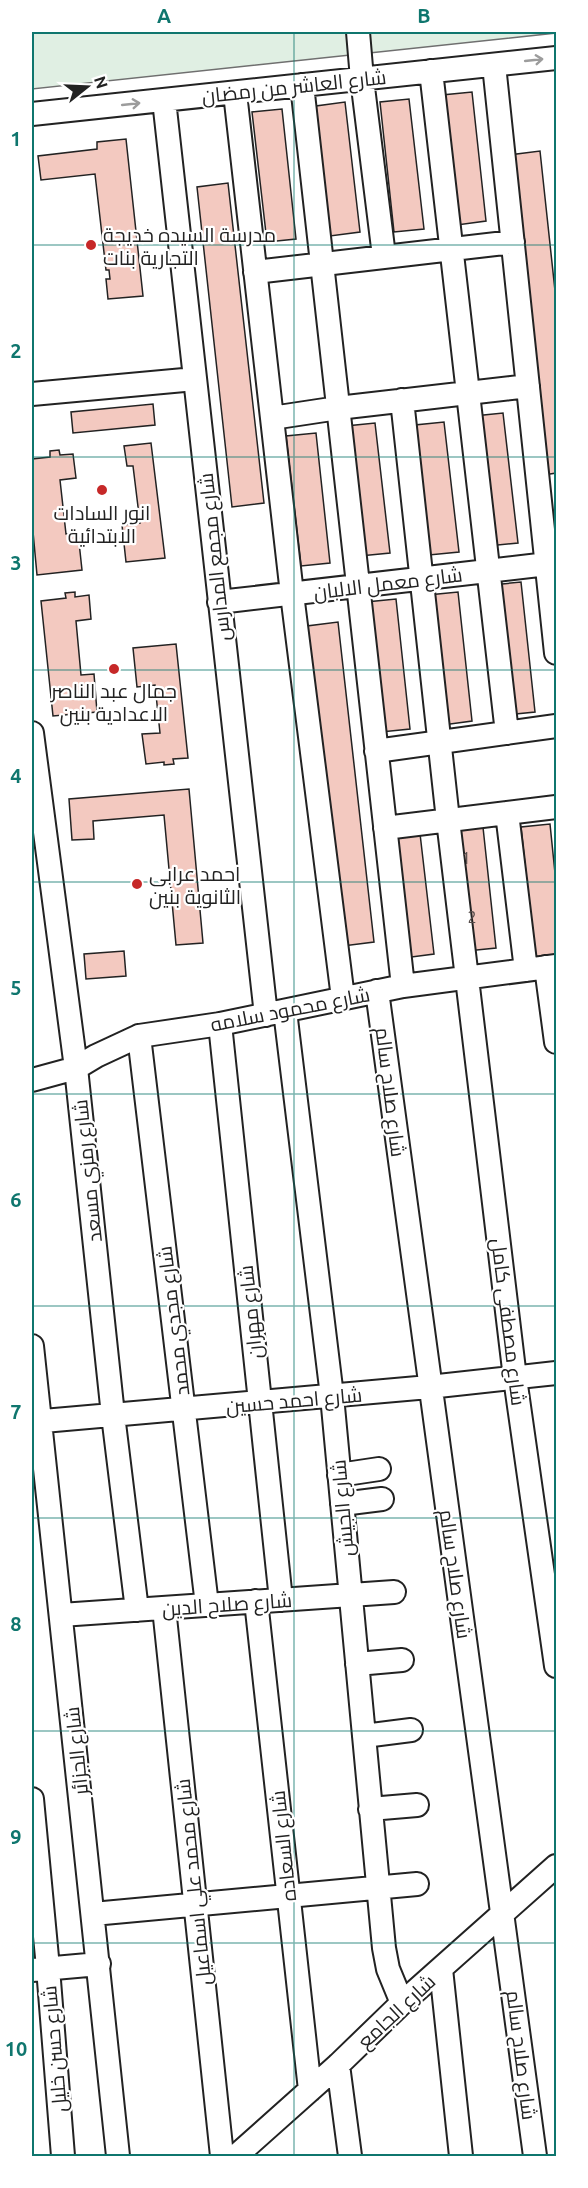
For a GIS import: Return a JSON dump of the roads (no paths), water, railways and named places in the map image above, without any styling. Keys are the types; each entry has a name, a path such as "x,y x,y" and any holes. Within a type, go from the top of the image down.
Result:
{"street":[{"path":"358,32 384,256"},
{"name":"شارع العاشر من رمضان","path":"32,114 556,58"},
{"path":"494,65 528,386 548,486 556,653"},
{"path":"431,71 466,393 507,733"},
{"path":"302,85 403,986"},
{"path":"235,93 292,594 343,998"},
{"name":"شارع مجمع المدارس","path":"164,100 219,602 275,1012"},
{"path":"255,272 322,262 513,242"},
{"path":"32,394 195,379"},
{"path":"272,418 528,386"},
{"name":"شارع مصطفى كامل","path":"402,400 448,820 515,1378 556,1666"},
{"name":"شارع معمل الالبان","path":"219,602 552,564"},
{"path":"376,750 556,726"},
{"name":"شارع رمزي مسعد","path":"32,733 76,1068 113,1416 137,1610"},
{"path":"385,828 556,807"},
{"path":"507,813 543,968 556,1042"},
{"name":"شارع محمود سلامه","path":"32,1080 76,1068 107,1050 139,1036 220,1024 403,986 543,968"},
{"name":"شارع صلاح سالم","path":"377,991 535,2157"},
{"name":"شارع الجيش","path":"275,1012 332,1396 384,1948 388,1969 402,2003"},
{"name":"شارع مهران","path":"220,1024 281,1600"},
{"name":"شارع مجدي محمد","path":"139,1036 207,1605"},
{"name":"شارع الجزائر","path":"32,1346 36,1422 61,1615 118,2157"},
{"name":"شارع احمد حسين","path":"36,1422 260,1403 556,1373"},
{"path":"339,1475 379,1469"},
{"path":"342,1504 382,1499"},
{"name":"شارع صلاح الدين","path":"61,1615 394,1592"},
{"name":"شارع السعاده","path":"256,1601 310,2090"},
{"name":"شارع محمد علي اسماعيل","path":"164,1608 222,2157"},
{"path":"357,1664 402,1660"},
{"path":"363,1736 411,1730"},
{"name":"شارع حسن خليل","path":"32,1799 40,1969 63,2157"},
{"path":"370,1809 417,1805"},
{"name":"شارع الجامع","path":"245,2153 402,2003 556,1866"},
{"path":"93,1914 417,1884"},
{"path":"40,1969 99,1964"},
{"path":"441,1969 461,2157"},
{"path":"338,2065 350,2157"}],"place":[{"name":"مدرسة السيده خديجة التجارية بنات","path":"91,245"},
{"name":"انور السادات الابتدائية","path":"102,490"},
{"name":"جمال عبد الناصر الاعدادية بنين","path":"114,669"},
{"name":"احمد عرابى الثانوية بنين","path":"137,884"}]}
